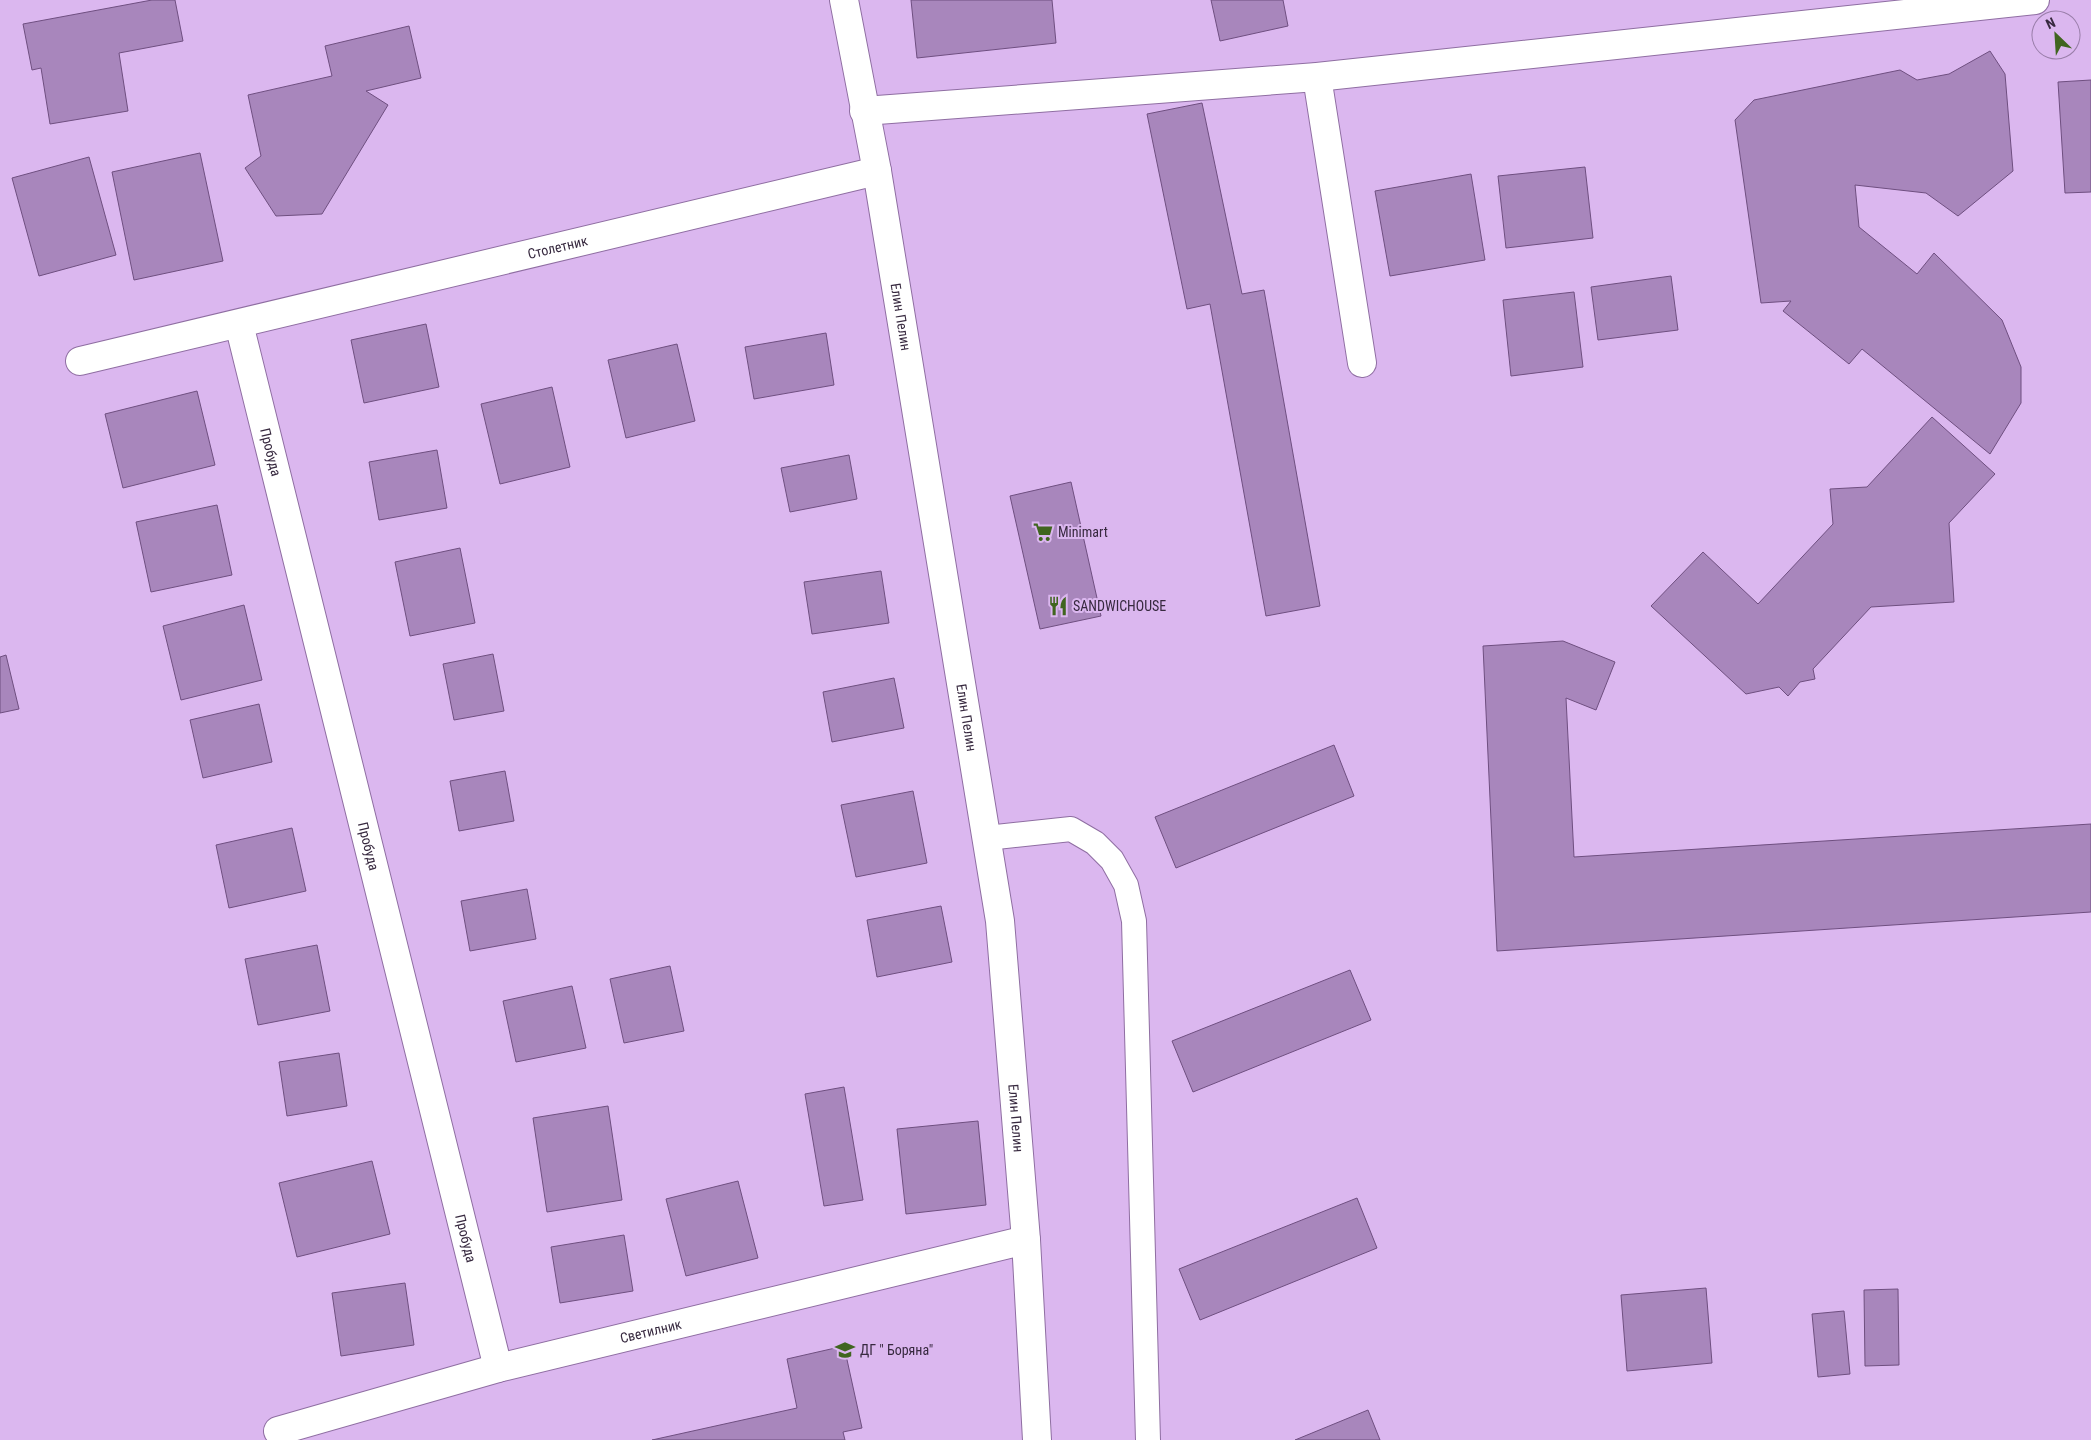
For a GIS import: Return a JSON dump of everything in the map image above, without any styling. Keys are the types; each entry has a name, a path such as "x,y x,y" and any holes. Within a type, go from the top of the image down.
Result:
{"street":[{"name":"Елин Пелин","path":"844,0 877,171 1000,921 1026,1240 1037,1440"},
{"path":"864,111 1317,77 2035,0"},
{"path":"1317,77 1362,363"},
{"name":"Столетник","path":"80,360 239,324 877,171"},
{"name":"Пробуда","path":"239,324 498,1368"},
{"name":"Светилник","path":"278,1430 498,1368 1026,1240"}],"lane":[{"path":"987,838 1071,828 1095,843 1112,860 1126,885 1134,921 1148,1440"}],"building":[{"path":"152,0 175,0 183,41 119,53 128,111 50,124 41,68 32,70 23,24"},
{"path":"911,0 1052,0 1056,43 917,58"},
{"path":"1211,0 1283,0 1288,26 1220,41"},
{"path":"409,26 421,78 366,91 388,105 322,214 276,216 245,168 261,156 248,95 332,76 325,46"},
{"path":"1990,51 2005,74 2013,171 1958,216 1926,193 1855,185 1859,227 1917,274 1934,253 2002,320 2021,367 2021,403 1990,454 1862,349 1849,364 1783,311 1791,301 1761,303 1735,120 1754,100 1900,70 1917,80 1949,74"},
{"path":"2091,80 2091,192 2065,193 2058,82"},
{"path":"1202,103 1242,294 1264,290 1320,606 1266,616 1210,304 1187,309 1147,114"},
{"path":"200,153 223,261 134,280 112,172"},
{"path":"89,157 116,255 39,276 12,178"},
{"path":"1585,167 1593,238 1506,248 1498,176"},
{"path":"1471,174 1485,260 1390,276 1375,191"},
{"path":"1671,276 1678,330 1598,340 1591,287"},
{"path":"1574,292 1583,367 1511,376 1503,300"},
{"path":"426,324 439,387 364,403 351,340"},
{"path":"826,333 834,385 754,399 745,347"},
{"path":"677,344 695,421 626,438 608,360"},
{"path":"552,387 570,467 500,484 481,404"},
{"path":"197,391 215,465 123,488 105,414"},
{"path":"1932,417 1995,474 1949,523 1954,602 1871,607 1813,669 1815,679 1800,682 1788,696 1779,687 1746,694 1651,606 1703,552 1758,604 1833,524 1830,489 1867,487"},
{"path":"437,450 447,508 379,520 369,462"},
{"path":"849,455 857,499 790,512 781,468"},
{"path":"1071,482 1101,616 1040,629 1010,496"},
{"path":"217,505 232,575 151,592 136,522"},
{"path":"460,548 475,623 410,636 395,562"},
{"path":"881,571 889,623 812,634 804,582"},
{"path":"244,605 262,680 181,700 163,626"},
{"path":"1563,641 1615,662 1596,710 1566,698 1574,857 2091,824 2091,912 1497,951 1483,646"},
{"path":"493,654 504,711 454,720 443,664"},
{"path":"6,655 19,709 0,713 0,657"},
{"path":"894,678 904,728 832,742 823,692"},
{"path":"259,704 272,762 203,778 190,720"},
{"path":"1334,745 1354,796 1176,868 1155,817"},
{"path":"505,771 514,821 459,831 450,781"},
{"path":"913,791 927,863 856,877 841,805"},
{"path":"292,828 306,891 229,908 216,845"},
{"path":"527,889 536,939 470,951 461,901"},
{"path":"941,906 952,962 877,977 867,920"},
{"path":"317,945 330,1011 258,1025 245,959"},
{"path":"670,966 684,1031 624,1043 610,979"},
{"path":"1350,970 1371,1020 1193,1092 1172,1041"},
{"path":"572,986 586,1048 516,1062 503,1001"},
{"path":"339,1053 347,1106 287,1116 279,1062"},
{"path":"844,1087 863,1200 824,1206 805,1094"},
{"path":"608,1106 622,1200 547,1212 533,1118"},
{"path":"978,1121 986,1205 906,1214 897,1129"},
{"path":"372,1161 390,1234 297,1257 279,1183"},
{"path":"738,1181 758,1258 686,1276 666,1199"},
{"path":"1357,1198 1377,1248 1200,1320 1179,1269"},
{"path":"624,1235 633,1291 560,1303 551,1247"},
{"path":"405,1283 414,1345 341,1356 332,1293"},
{"path":"1706,1288 1712,1363 1627,1371 1621,1295"},
{"path":"1898,1289 1899,1365 1865,1366 1864,1290"},
{"path":"1844,1311 1850,1374 1818,1377 1812,1314"},
{"path":"844,1346 862,1428 843,1432 845,1440 652,1440 797,1408 787,1359"},
{"path":"1368,1410 1380,1440 1295,1440"}],"place":[{"name":"Minimart","path":"1043,532"},
{"name":"SANDWICHOUSE","path":"1058,606"},
{"name":"ДГ \" Боряна\"","path":"845,1350"}]}
